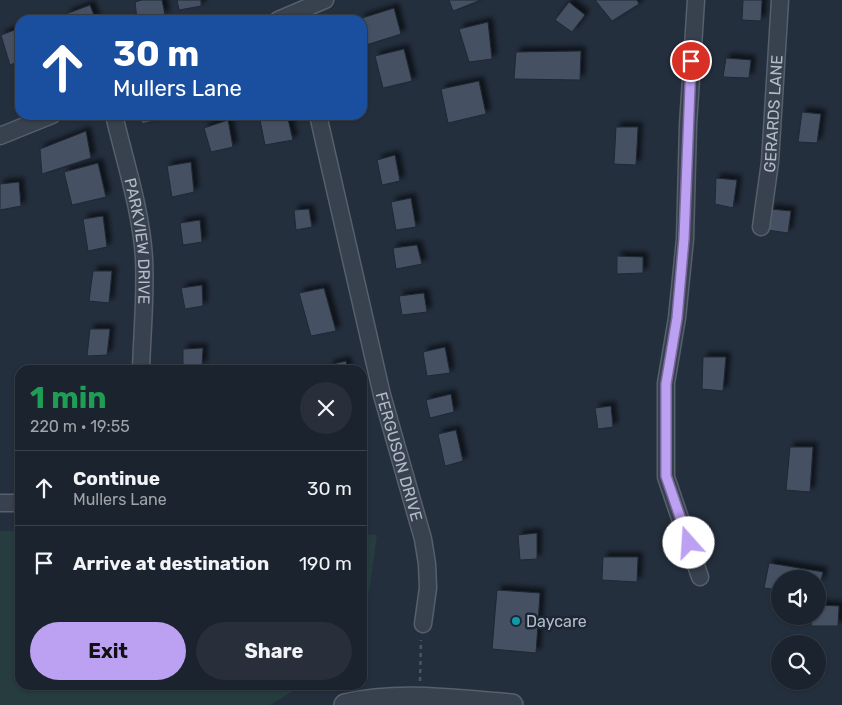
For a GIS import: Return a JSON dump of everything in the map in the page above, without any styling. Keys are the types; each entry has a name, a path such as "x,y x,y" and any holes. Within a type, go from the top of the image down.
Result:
{"street":[{"path":"293,15 325,0"},
{"path":"696,0 688,117 684,239 677,318 666,384 666,476 700,577"},
{"name":"GERARDS LANE","path":"761,227 770,162 780,0"},
{"path":"0,136 40,120"},
{"name":"PARKVIEW DRIVE","path":"115,120 138,217 144,253 145,301 141,365"},
{"name":"FERGUSON DRIVE","path":"319,120 382,395 424,539 428,588 423,624"},
{"path":"0,503 15,503"},
{"path":"345,705 374,700 421,698 512,705"}],"path":[{"path":"421,698 420,653 423,624"}],"green space":[{"path":"0,531 15,531 15,690 295,690 270,705 0,705"},
{"path":"367,534 377,535 367,599"}],"building":[{"path":"162,0 165,15 137,15 135,2"},
{"path":"177,0 201,0 201,6 179,10"},
{"path":"449,0 481,0 453,11"},
{"path":"595,0 637,0 639,4 612,21"},
{"path":"743,0 762,0 761,21 742,20"},
{"path":"569,2 585,15 572,32 555,20"},
{"path":"90,5 94,15 66,15"},
{"path":"394,8 401,34 367,45 367,16"},
{"path":"488,22 492,59 469,62 459,29"},
{"path":"15,30 15,63 10,65 1,35"},
{"path":"404,49 412,81 383,88 375,56"},
{"path":"581,51 580,80 514,79 516,52"},
{"path":"726,58 751,60 749,78 723,77"},
{"path":"479,81 486,114 448,123 441,89"},
{"path":"802,112 821,114 817,143 798,142"},
{"path":"141,120 154,120 154,121 142,124"},
{"path":"228,120 233,147 211,152 204,128"},
{"path":"260,120 288,120 293,140 265,145"},
{"path":"616,127 638,127 636,165 614,164"},
{"path":"86,131 91,158 42,174 40,149"},
{"path":"395,155 400,181 382,185 377,160"},
{"path":"191,162 194,192 172,197 167,166"},
{"path":"98,163 106,197 72,205 64,172"},
{"path":"716,178 737,180 733,208 715,204"},
{"path":"19,182 21,206 0,210 0,184"},
{"path":"411,198 416,227 396,230 391,202"},
{"path":"309,209 312,227 296,230 294,210"},
{"path":"770,209 791,211 788,233 767,230"},
{"path":"103,216 107,247 88,251 83,219"},
{"path":"200,220 202,242 183,245 180,223"},
{"path":"417,245 422,264 396,269 393,248"},
{"path":"617,256 643,257 643,273 617,274"},
{"path":"93,271 112,271 109,303 89,301"},
{"path":"202,285 203,306 185,309 181,288"},
{"path":"324,288 336,331 311,336 299,293"},
{"path":"424,293 427,312 402,315 399,296"},
{"path":"90,329 110,329 107,355 87,356"},
{"path":"445,347 450,373 427,376 423,352"},
{"path":"203,348 202,365 183,365 183,349"},
{"path":"703,357 726,357 723,391 702,389"},
{"path":"346,361 347,365 329,365"},
{"path":"451,394 454,412 430,418 426,400"},
{"path":"611,406 613,427 598,429 595,408"},
{"path":"456,430 463,461 445,466 438,434"},
{"path":"790,447 813,447 810,492 786,490"},
{"path":"537,533 537,559 520,560 518,535"},
{"path":"603,557 638,557 637,582 602,580"},
{"path":"769,563 811,570 771,570 771,589 764,588"},
{"name":"Daycare","path":"497,590 540,593 536,653 492,649"},
{"path":"826,605 839,606 838,626 811,626 826,625"}],"place":[{"name":"Daycare","path":"516,621"}],"route":[{"path":"689,543 666,476 666,384 677,318 684,239 691,61"}]}
